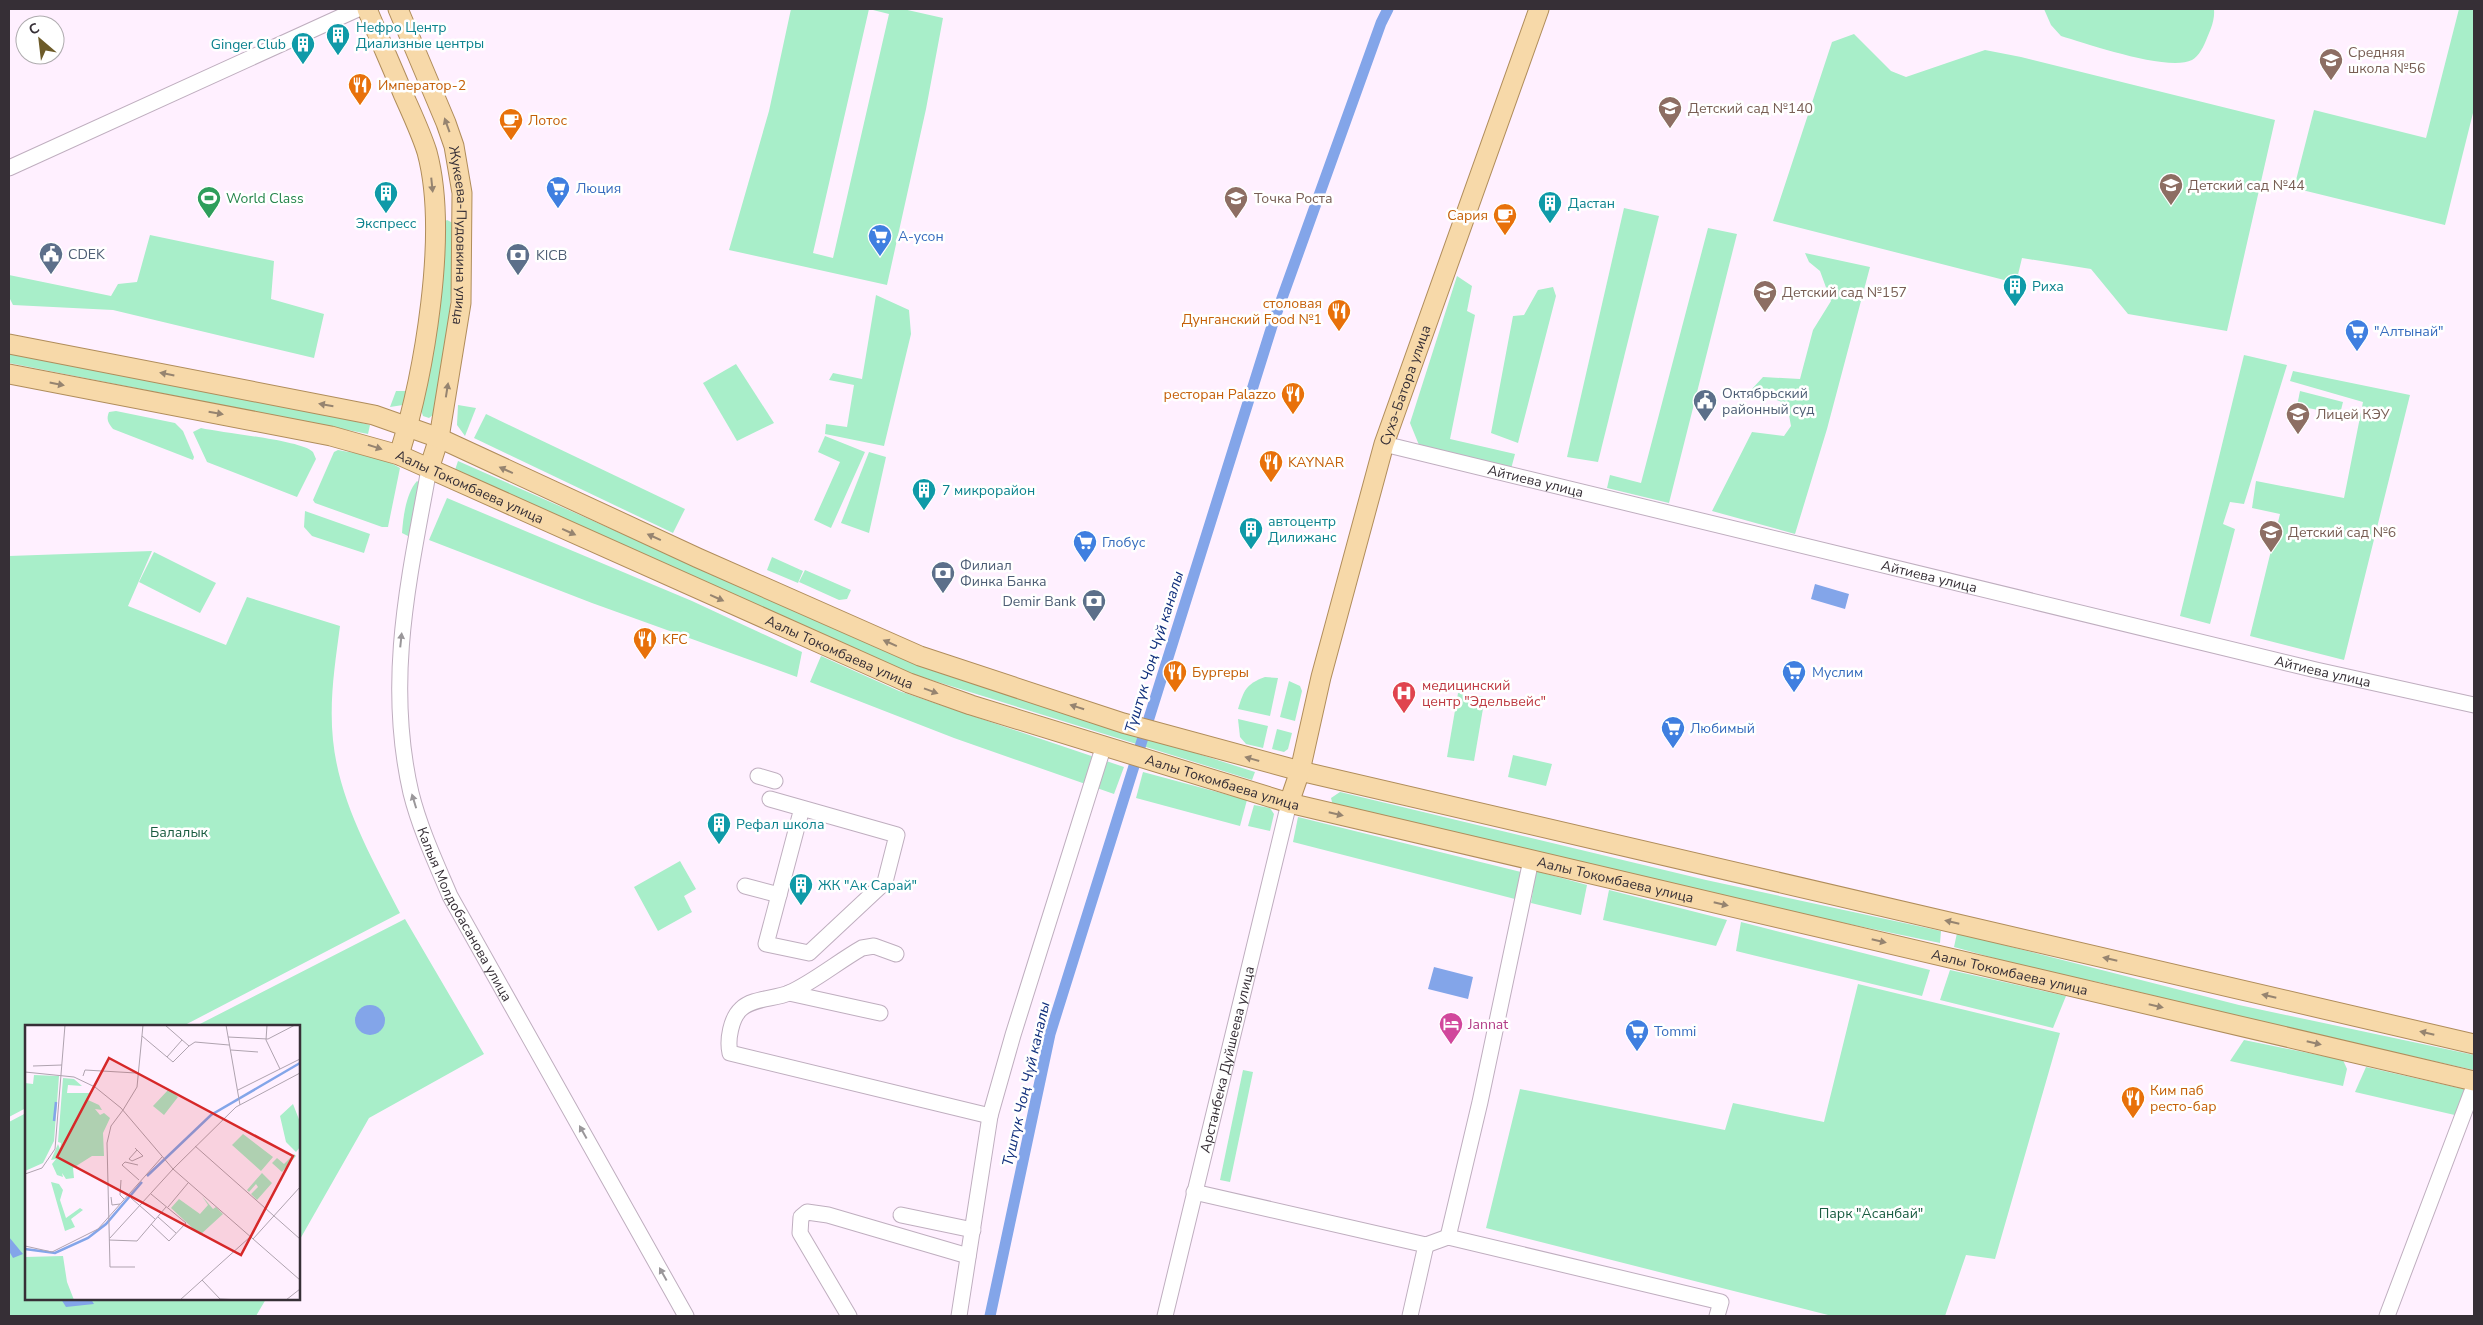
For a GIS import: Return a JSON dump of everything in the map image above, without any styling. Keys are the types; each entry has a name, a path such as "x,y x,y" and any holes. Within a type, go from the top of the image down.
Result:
{"main road":[{"name":"Жукеева-Пудовкина улица","path":"367,9 426,151 435,212 430,297 416,390 399,455"},
{"name":"Жукеева-Пудовкина улица","path":"398,9 454,146 462,193 461,303 439,438 429,468"},
{"name":"Сухэ-Батора улица","path":"1289,803 1300,771 1321,676 1384,444 1539,9"},
{"path":"435,212 462,211"},
{"name":"Аалы Токомбаева улица","path":"9,344 374,414 439,438 698,558 920,656 1162,734 1300,771 2474,1044"},
{"name":"Аалы Токомбаева улица","path":"9,374 331,436 399,455 909,683 971,705 1289,803 2474,1080"}],"street":[{"path":"9,168 358,9"},
{"name":"Айтиева улица","path":"1384,444 2287,663 2474,705"},
{"name":"Калыя Молдобасанова улица","path":"429,468 404,608 399,656 402,733 412,794 422,828 450,896 686,1316"},
{"path":"959,1316 990,1116 1012,1035 1110,747"},
{"path":"758,776 775,781"},
{"path":"770,799 802,808 897,835 885,882 809,953 766,944 802,808"},
{"name":"Арстанбека Дуйшеева улица","path":"1165,1316 1289,803"},
{"path":"1448,1236 1480,1102 1531,860"},
{"path":"745,886 779,895"},
{"path":"896,954 874,946 862,948 789,993 745,1005 739,1011 728,1042 730,1053 990,1116"},
{"path":"789,993 880,1013"},
{"path":"2387,1316 2474,1086"},
{"path":"1194,1192 1426,1244 1448,1236 1721,1302 1717,1316"},
{"path":"849,1316 800,1233 801,1217 807,1212 828,1215 968,1256"},
{"path":"901,1215 973,1230"},
{"path":"1410,1316 1426,1244"}],"green space":[{"path":"791,9 869,9 903,9 943,18 926,109 887,285 729,250 769,111","holes":["869,9 889,14 833,258 813,253"]},
{"path":"2044,9 2214,9 2214,13 2210,31 2203,47 2192,60 2181,63 2128,56 2061,36 2051,25"},
{"path":"2459,9 2474,9 2474,109 2445,225 2294,188 2314,110 2426,138"},
{"path":"1854,34 1891,71 1906,77 1985,50 2021,57 2275,120 2227,331 2128,314 2091,269 2022,258 2016,283 1773,221 1832,42"},
{"path":"1624,208 1659,216 1598,462 1567,457"},
{"path":"447,220 455,224 450,309 434,414 429,418 423,416 421,410 438,307 443,223"},
{"path":"1708,228 1737,234 1669,503 1607,488 1610,475 1641,483"},
{"path":"150,235 274,261 271,299 324,314 314,358 113,310 13,305 9,297 9,275 111,296 118,284 137,282"},
{"path":"1805,253 1870,267 1827,429 1795,534 1712,511 1752,432 1784,436 1791,426 1787,404 1751,390 1763,377 1800,379 1813,330 1831,301 1820,271 1809,262"},
{"path":"1457,276 1472,286 1467,311 1475,315 1450,439 1515,454 1511,469 1419,445 1410,423"},
{"path":"1553,287 1556,296 1518,443 1491,433 1513,316 1524,315 1538,290"},
{"path":"876,295 909,310 911,334 884,446 825,434 826,424 847,427 854,385 829,380 833,373 862,379"},
{"path":"9,353 326,414 370,425 368,434 9,363"},
{"path":"2244,355 2287,365 2244,504 2230,502 2223,524 2235,529 2210,624 2180,616"},
{"path":"736,364 774,423 737,441 703,383"},
{"path":"2293,371 2410,395 2344,660 2250,636 2280,514 2252,508 2256,481 2344,498 2363,402 2290,381"},
{"path":"396,391 407,391 403,405 390,407"},
{"path":"2300,391 2343,402 2340,414 2297,406"},
{"path":"458,405 476,408 465,436 457,425"},
{"path":"116,411 175,423 183,431 194,457 193,460 113,429 108,417 109,412"},
{"path":"486,414 685,509 673,533 474,438"},
{"path":"201,428 293,444 313,452 316,459 297,497 207,462 193,432"},
{"path":"825,436 865,452 831,528 814,520 840,462 818,452"},
{"path":"338,450 378,458 400,468 388,527 382,527 315,503 313,500 334,452"},
{"path":"869,452 886,457 869,533 841,523"},
{"path":"458,461 916,664 1255,772 1252,780 909,673 455,470"},
{"path":"417,481 422,485 410,537 402,533 403,520 410,492"},
{"path":"447,498 692,601 802,652 797,677 592,603 429,540"},
{"path":"305,511 370,534 364,553 312,536 304,527"},
{"name":"Балалык","path":"152,551 128,606 226,645 247,597 340,626 333,683 332,711 336,763 349,807 358,829 400,913 185,1025 25,1025 25,1109 9,1117 9,556"},
{"path":"154,552 216,583 200,613 139,582"},
{"path":"772,557 803,571 798,583 767,570"},
{"path":"805,570 851,590 847,599 839,600 799,582"},
{"path":"821,656 899,691 1124,767 1114,794 954,738 810,682"},
{"path":"1265,677 1278,678 1270,716 1238,709 1242,697 1250,685"},
{"path":"1289,681 1300,686 1302,691 1295,721 1280,717"},
{"path":"1458,693 1485,697 1474,761 1447,757"},
{"path":"1238,719 1268,726 1263,748 1246,744 1240,737"},
{"path":"1277,729 1292,733 1288,749 1284,752 1272,749"},
{"path":"1513,755 1552,764 1546,786 1508,777"},
{"path":"1143,772 1247,800 1240,826 1136,798"},
{"path":"1340,792 1706,880 1941,931 1940,943 1632,879 1333,806 1331,798"},
{"path":"1254,805 1270,808 1274,814 1270,831 1248,826"},
{"path":"1298,817 1521,872 1515,899 1293,842"},
{"path":"680,861 696,889 684,896 692,912 658,931 634,887"},
{"path":"1536,871 1587,885 1581,915 1531,903"},
{"path":"1609,890 1727,920 1716,946 1603,920"},
{"path":"405,919 484,1054 369,1118 300,1239 300,1025 198,1025"},
{"path":"1741,922 1930,970 1922,996 1736,951"},
{"path":"1957,933 2239,1005 2474,1055 2474,1070 2306,1033 2102,983 2038,970 1954,947"},
{"path":"1950,970 2066,996 2053,1028 1940,1000"},
{"name":"Парк \"Асанбай\"","path":"1858,984 2060,1033 1995,1259 1966,1255 1945,1316 1832,1316 1486,1228 1520,1089 1725,1130 1733,1103 1824,1122"},
{"path":"2244,1040 2343,1060 2347,1069 2343,1086 2230,1061"},
{"path":"2366,1067 2468,1090 2459,1116 2355,1092"},
{"path":"1243,1070 1253,1072 1230,1182 1220,1180"},
{"path":"25,1114 25,1300 265,1300 256,1316 9,1316 9,1122"}],"water":[{"path":"1815,584 1849,594 1845,609 1811,599"},
{"path":"1434,967 1473,977 1468,999 1428,989"},
{"path":"370,1005 376,1006 384,1014 384,1026 376,1034 370,1035 364,1034 356,1026 355,1020 356,1014 364,1006"},
{"path":"9,1237 23,1254 13,1258 9,1251"},
{"path":"62,1300 92,1300 94,1304 66,1307"}],"waterway":[{"name":"Түштүк Чоң Чүй каналы","path":"990,1316 1050,1034 1272,326 1381,23 1388,9"}],"place":[{"name":"Нефро Центр Диализные центры","path":"338,56"},
{"name":"Ginger Club","path":"303,65"},
{"name":"Средняя школа №56","path":"2331,81"},
{"name":"Император-2","path":"360,106"},
{"name":"Детский сад №140","path":"1670,129"},
{"name":"Лотос","path":"511,141"},
{"name":"Детский сад №44","path":"2171,206"},
{"name":"Люция","path":"558,209"},
{"name":"Экспресс","path":"386,214"},
{"name":"World Class","path":"209,219"},
{"name":"Точка Роста","path":"1236,219"},
{"name":"Дастан","path":"1550,224"},
{"name":"Сария","path":"1505,236"},
{"name":"А-усон","path":"880,257"},
{"name":"CDEK","path":"51,275"},
{"name":"KICB","path":"518,276"},
{"name":"Риха","path":"2015,307"},
{"name":"Детский сад №157","path":"1765,313"},
{"name":"столовая Дунганский Food №1","path":"1339,332"},
{"name":"\"Алтынай\"","path":"2357,352"},
{"name":"ресторан Palazzo","path":"1293,415"},
{"name":"Октябрьский районный суд","path":"1705,422"},
{"name":"Лицей КЭУ","path":"2298,435"},
{"name":"KAYNAR","path":"1271,483"},
{"name":"7 микрорайон","path":"924,511"},
{"name":"автоцентр Дилижанс","path":"1251,550"},
{"name":"Детский сад №6","path":"2271,553"},
{"name":"Глобус","path":"1085,563"},
{"name":"Филиал Финка Банка","path":"943,594"},
{"name":"Demir Bank","path":"1094,622"},
{"name":"KFC","path":"645,660"},
{"name":"Бургеры","path":"1175,693"},
{"name":"Муслим","path":"1794,693"},
{"name":"медицинский центр \"Эдельвейс\"","path":"1404,714"},
{"name":"Любимый","path":"1673,749"},
{"name":"Рефал школа","path":"719,845"},
{"name":"ЖК \"Ак Сарай\"","path":"801,906"},
{"name":"Jannat","path":"1451,1045"},
{"name":"Tommi","path":"1637,1052"},
{"name":"Ким паб ресто-бар","path":"2133,1119"}]}
